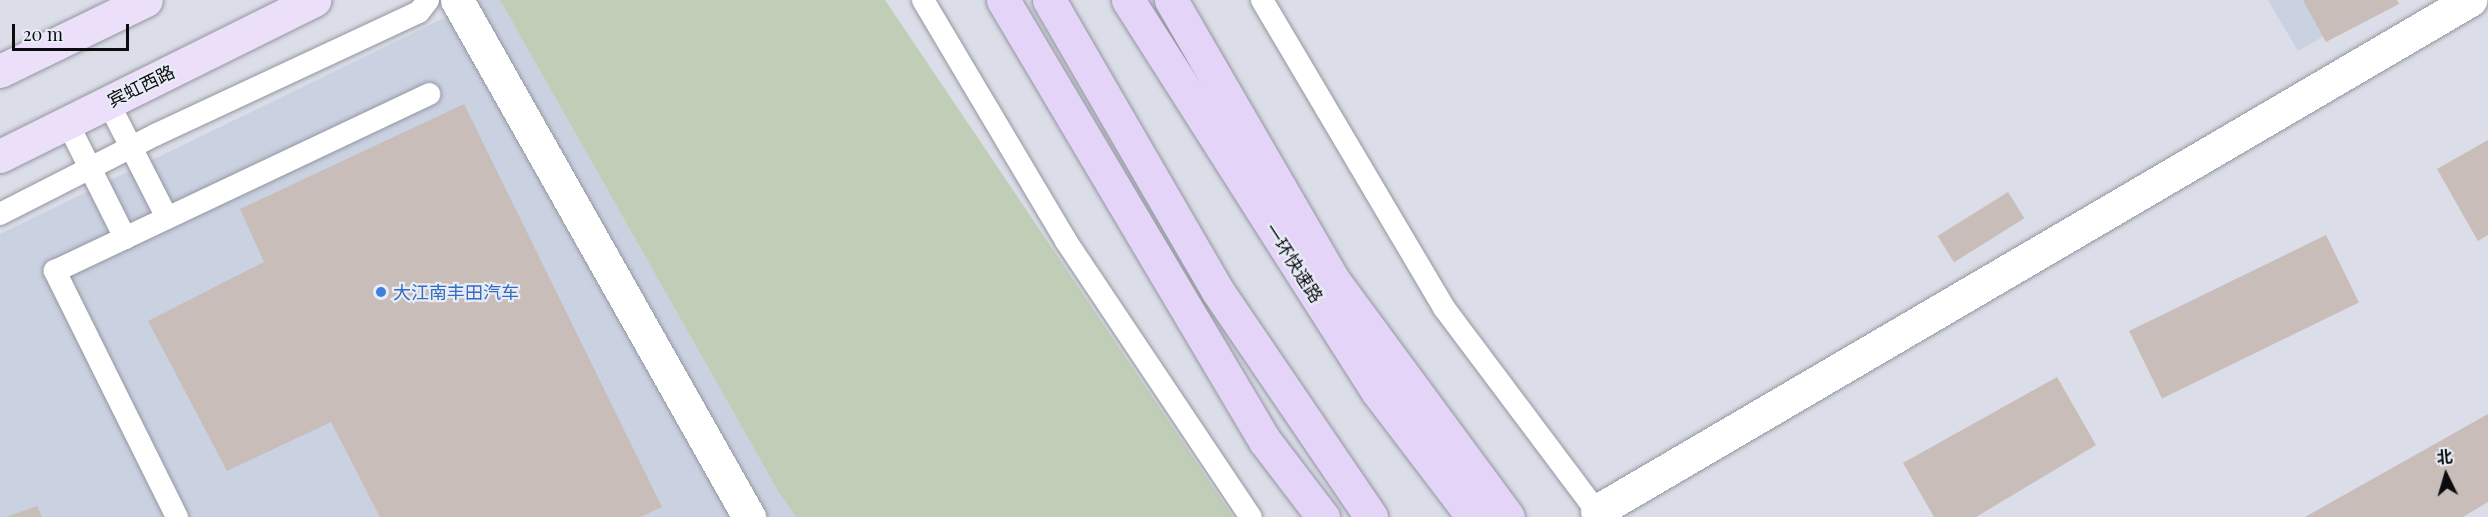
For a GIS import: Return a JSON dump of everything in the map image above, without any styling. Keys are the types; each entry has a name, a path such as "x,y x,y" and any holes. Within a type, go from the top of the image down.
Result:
{"highway":[{"path":"1004,0 1265,441 1323,517"},
{"path":"1050,0 1217,290 1371,517"},
{"name":"一环快速路","path":"1128,0 1377,391 1473,517"},
{"path":"1171,0 1334,281 1508,517"}],"main road":[{"path":"0,71 146,0"},
{"name":"宾虹西路","path":"0,156 314,0"}],"street":[{"path":"457,0 749,517"},
{"path":"1599,514 2470,0"}],"lane":[{"path":"0,214 130,147 419,12 428,0"},
{"path":"923,0 1066,241 1251,517"},
{"path":"1262,0 1443,308 1599,514"},
{"path":"177,517 55,272 429,94"},
{"path":"108,102 167,218"},
{"path":"67,122 125,238"}],"shaded area":[{"path":"481,0 500,0 778,491 796,517 0,517 0,234"},
{"path":"2268,0 2387,0 2298,51"}],"green space":[{"path":"500,0 885,0 1233,517 796,517 778,491"}],"building":[{"path":"2303,0 2397,0 2399,4 2326,42"},
{"name":"大江南丰田汽车","path":"464,104 662,507 640,517 380,517 331,422 227,471 148,321 264,262 240,209"},
{"path":"2488,140 2488,235 2478,241 2437,169"},
{"path":"2008,192 2024,218 1954,262 1938,236"},
{"path":"2326,235 2359,302 2162,398 2129,331"},
{"path":"2057,377 2096,445 1976,517 1934,517 1903,463"},
{"path":"2488,414 2488,502 2463,517 2305,517"},
{"path":"37,506 42,517 6,517"}],"place":[{"name":"大江南丰田汽车","path":"381,292"}]}
